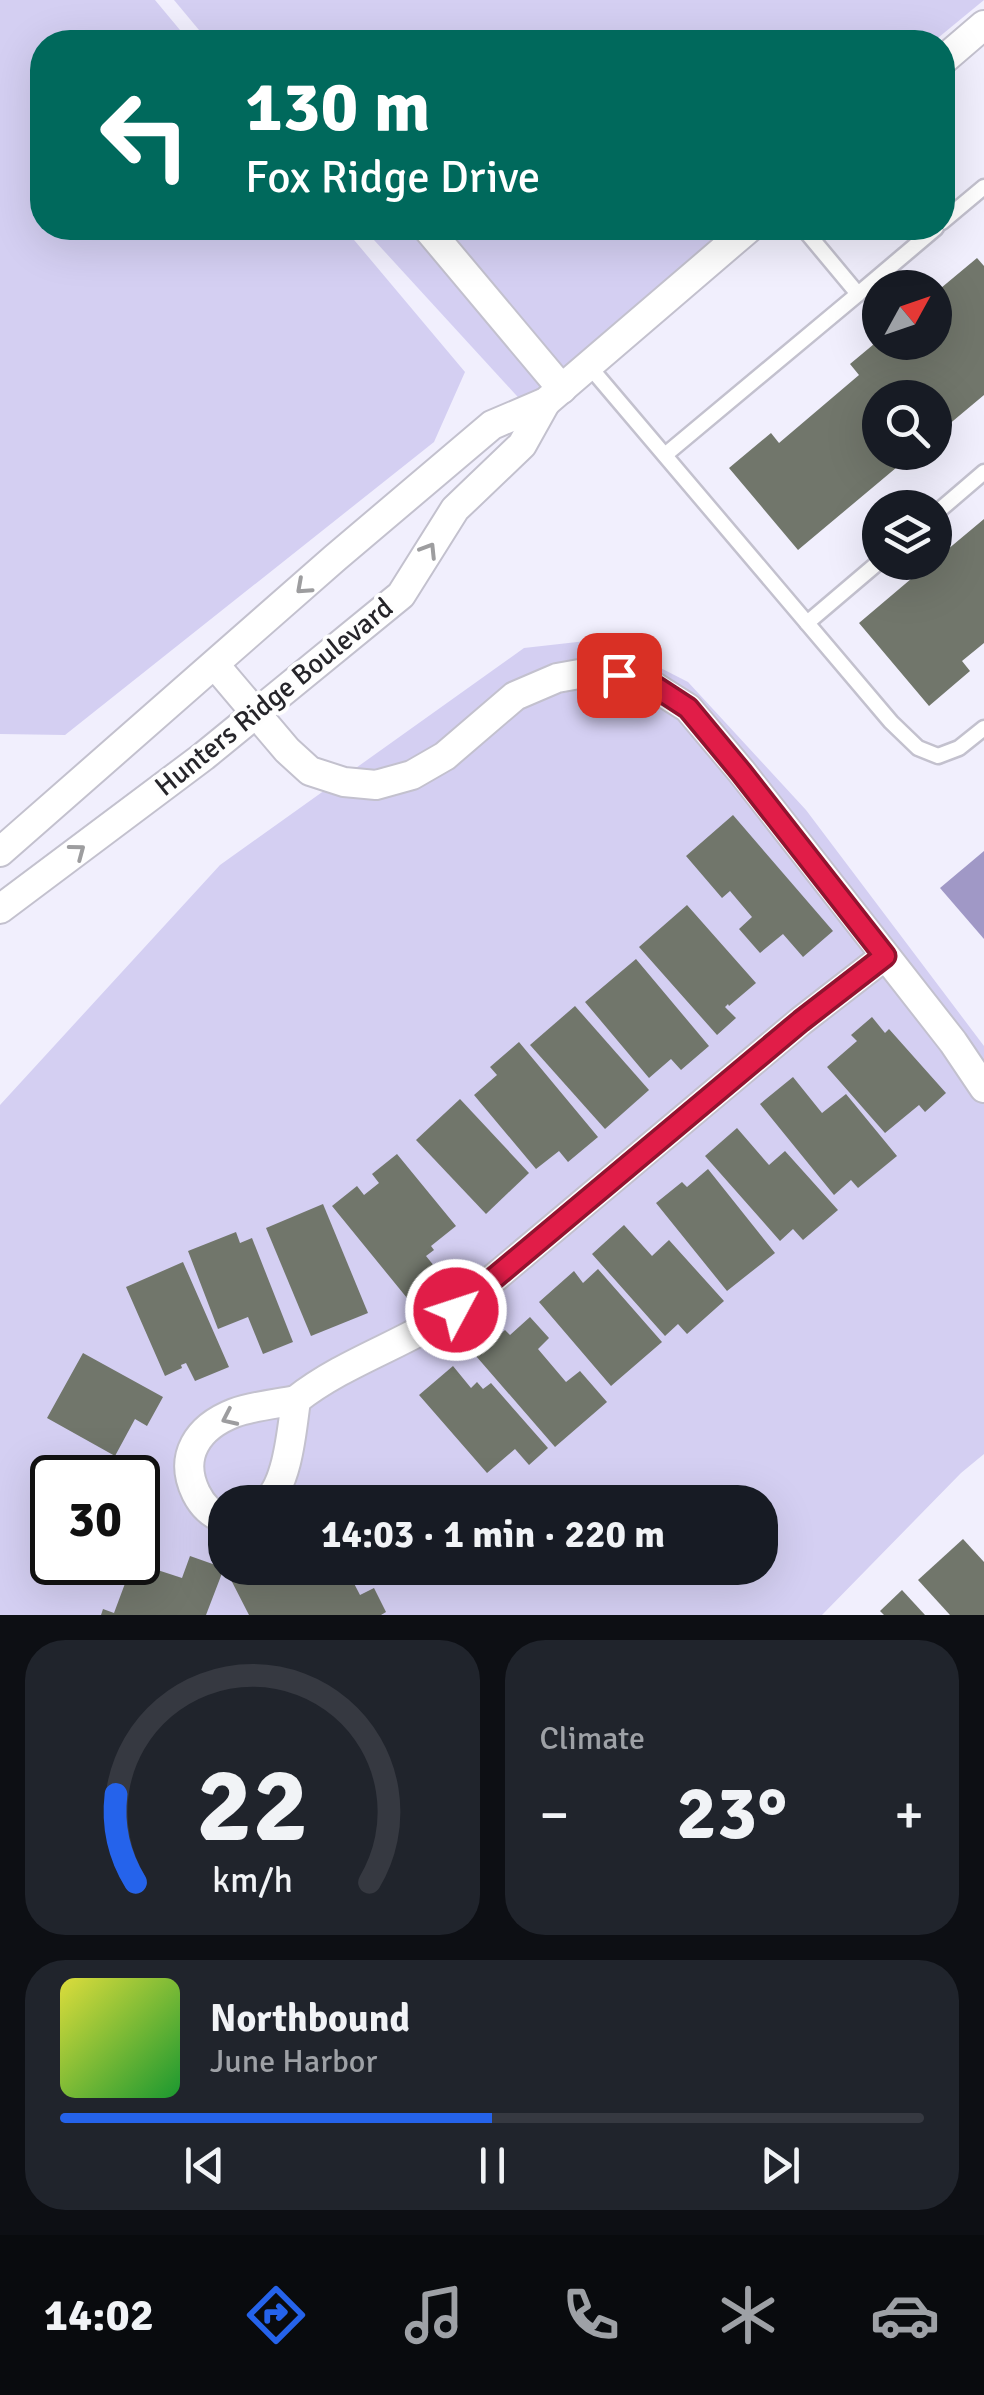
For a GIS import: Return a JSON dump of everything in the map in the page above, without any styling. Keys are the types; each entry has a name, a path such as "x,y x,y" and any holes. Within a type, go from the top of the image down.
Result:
{"street":[{"path":"955,49 984,25"},
{"path":"436,240 554,395"},
{"name":"Hunters Ridge Boulevard","path":"0,852 492,426 554,395 735,240"},
{"name":"Hunters Ridge Boulevard","path":"0,909 204,756 401,595 455,509 522,445 554,395"},
{"path":"215,665 286,750 310,771 344,782 376,785 412,775 445,756 515,696 557,678 596,671 642,678 688,708 953,1042 984,1088"},
{"path":"208,1508 199,1499 190,1478 189,1457 199,1434 233,1414 296,1400 317,1384 456,1310 801,1021 885,956"},
{"path":"278,1485 296,1400"}],"lane":[{"path":"955,211 984,187"},
{"path":"813,240 858,294"},
{"path":"665,455 922,240"},
{"path":"589,366 891,722 918,748 938,756 959,748 984,728"},
{"path":"952,499 984,472"},
{"path":"808,623 862,576"}],"shaded area":[{"path":"0,0 155,0 180,30 30,30 30,240 354,240 465,372 434,442 65,735 0,734"},
{"path":"174,0 984,0 948,30 199,30"},
{"path":"374,240 714,240 602,345 526,406"},
{"path":"604,639 688,682 806,810 984,1046 984,1454 822,1615 0,1615 0,1105 220,865 524,648"},
{"path":"984,851 984,939 940,888"}],"building":[{"path":"977,258 984,266 984,395 952,422 952,380 862,380 862,470 894,470 870,490 862,490 862,496 798,550 729,468 771,433 779,443 859,375 850,364 862,354 862,360 952,360 952,279"},
{"path":"984,519 984,643 962,661 970,671 929,706 859,623 910,580 952,580 952,546"},
{"path":"733,815 833,931 803,957 783,934 760,953 739,929 752,917 730,891 722,898 686,856"},
{"path":"687,905 756,983 725,1007 736,1018 717,1035 639,947"},
{"path":"636,959 709,1046 681,1070 671,1059 649,1078 585,1002"},
{"path":"575,1006 649,1090 605,1129 530,1045"},
{"path":"872,1017 885,1033 889,1029 946,1093 925,1112 919,1105 885,1133 827,1067 857,1041 851,1035"},
{"path":"519,1042 598,1137 568,1162 559,1151 536,1169 474,1095 497,1075 490,1067"},
{"path":"793,1077 822,1113 846,1094 897,1156 858,1188 851,1180 834,1195 760,1104"},
{"path":"460,1099 529,1173 486,1214 416,1140"},
{"path":"737,1128 769,1165 785,1151 838,1210 803,1240 793,1229 780,1241 705,1156"},
{"path":"397,1154 456,1226 431,1246 434,1250 426,1256 439,1272 407,1298 332,1206 357,1186 364,1195 379,1183 372,1174"},
{"path":"708,1169 775,1253 727,1291 656,1203 682,1182 687,1187"},
{"path":"323,1204 368,1313 311,1336 266,1228"},
{"path":"624,1225 652,1256 669,1240 724,1301 687,1334 678,1324 665,1336 592,1254"},
{"path":"236,1232 240,1243 252,1238 293,1342 263,1354 248,1317 218,1329 188,1251"},
{"path":"183,1262 229,1367 195,1381 186,1363 165,1376 126,1287"},
{"path":"598,1269 662,1342 611,1386 539,1302 574,1271 583,1283"},
{"path":"530,1317 549,1338 538,1349 566,1382 580,1371 607,1402 555,1447 476,1356 505,1330 510,1335"},
{"path":"83,1353 163,1397 147,1426 135,1419 116,1455 47,1418"},
{"path":"453,1366 471,1388 477,1382 483,1389 491,1383 548,1448 529,1465 515,1449 487,1473 419,1395"},
{"path":"963,1539 984,1562 984,1615 950,1615 918,1580"},
{"path":"190,1556 208,1562 208,1585 217,1585 206,1615 101,1615 103,1609 114,1613 124,1585 160,1585 160,1571 182,1578"},
{"path":"234,1585 355,1585 360,1595 374,1588 386,1612 381,1615 249,1615"},
{"path":"902,1590 925,1615 884,1615 880,1611"}],"route":[{"path":"456,1310 801,1021 885,956 688,708 642,678 619,675"}]}
